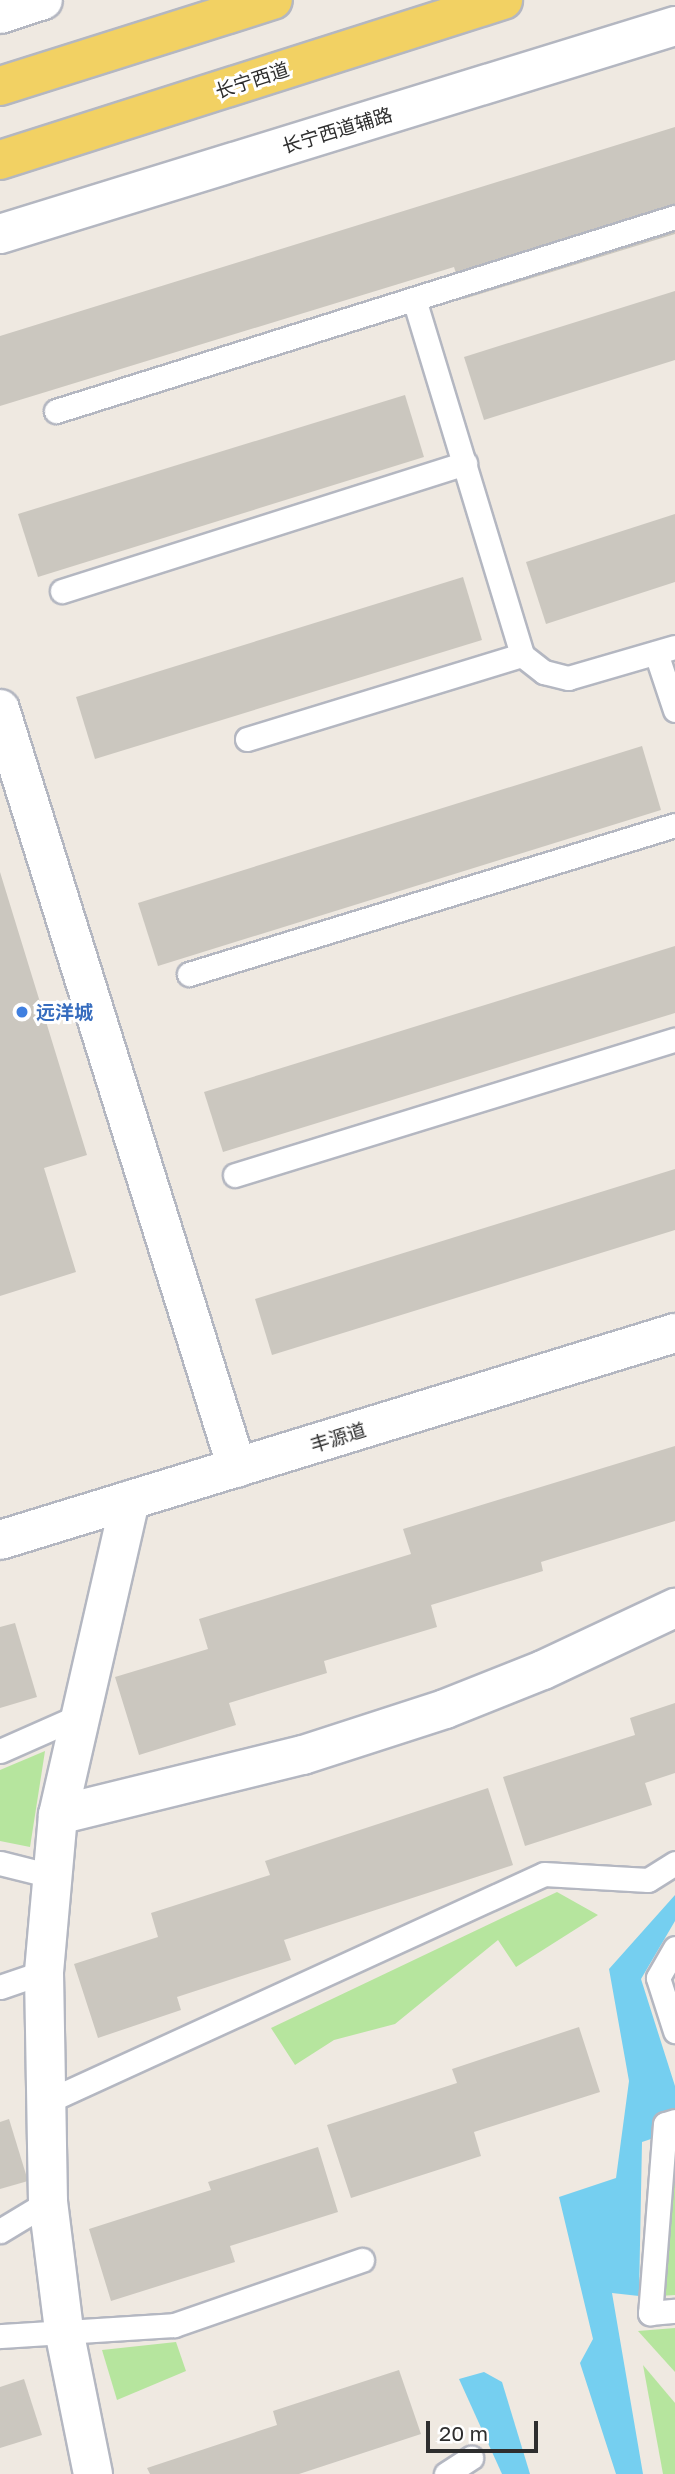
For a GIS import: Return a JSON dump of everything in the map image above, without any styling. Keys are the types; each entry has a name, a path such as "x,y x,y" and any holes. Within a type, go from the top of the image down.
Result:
{"main road":[{"path":"0,86 273,0"},
{"name":"长宁西道","path":"0,160 503,0"}],"street":[{"path":"0,14 43,0"},
{"name":"长宁西道辅路","path":"0,234 675,26"},
{"path":"0,709 237,1468"},
{"name":"丰源道","path":"0,1540 675,1333"},
{"path":"91,2473 64,2330 48,2203 44,1972 58,1815 130,1500"},
{"path":"58,1815 303,1755 445,1709 543,1670 675,1608"}],"lane":[{"path":"55,411 675,217"},
{"path":"414,299 522,655 544,672 568,678 666,650 675,710"},
{"path":"61,591 465,463"},
{"path":"247,739 522,655"},
{"path":"189,974 675,825"},
{"path":"235,1175 675,1040"},
{"path":"0,1751 79,1717"},
{"path":"0,1863 52,1876"},
{"path":"48,2101 544,1874 648,1880 675,1863"},
{"path":"675,1948 658,1978 675,2031"},
{"path":"0,1987 44,1972"},
{"path":"675,2121 665,2124 650,2313 675,2311"},
{"path":"0,2231 48,2203"},
{"path":"0,2336 174,2325 362,2260"},
{"path":"446,2474 471,2458"}],"green space":[{"path":"45,1751 30,1847 0,1841 0,1770"},
{"path":"557,1892 598,1915 516,1967 498,1940 395,2024 334,2040 295,2065 271,2028"},
{"path":"675,2128 675,2295 659,2296"},
{"path":"675,2328 675,2372 638,2331"},
{"path":"176,2342 186,2371 117,2400 102,2350"},
{"path":"643,2365 675,2403 675,2474 663,2474"}],"water":[{"path":"675,1895 675,1921 641,1979 675,2086 675,2114 653,2122 657,2137 642,2142 639,2296 612,2293 643,2474 616,2474 580,2363 593,2339 559,2197 616,2178 629,2081 609,1969"},
{"path":"484,2372 502,2382 530,2474 502,2474 459,2379"}],"building":[{"path":"675,127 675,234 464,299 454,267 0,406 0,336"},
{"path":"675,291 675,360 484,420 464,357"},
{"path":"405,395 424,457 38,577 18,514"},
{"path":"675,514 675,582 546,624 526,562"},
{"path":"463,577 482,640 95,759 76,697"},
{"path":"642,746 661,810 158,966 138,903"},
{"name":"远洋城","path":"0,872 87,1155 44,1168 76,1272 0,1296"},
{"path":"675,946 675,1013 223,1152 204,1092"},
{"path":"675,1169 675,1230 272,1355 255,1299"},
{"path":"675,1446 675,1521 541,1562 543,1571 431,1605 437,1627 324,1661 327,1673 229,1703 236,1725 139,1755 115,1677 208,1649 199,1619 411,1554 403,1529"},
{"path":"15,1623 37,1697 0,1708 0,1627"},
{"path":"675,1703 675,1773 645,1783 652,1805 525,1846 503,1777 635,1735 630,1718"},
{"path":"488,1788 513,1865 284,1940 291,1960 177,1997 181,2010 98,2038 74,1964 158,1937 151,1913 270,1875 265,1861"},
{"path":"579,2027 600,2092 474,2132 481,2156 351,2198 327,2125 457,2083 452,2069"},
{"path":"9,2119 28,2181 0,2189 0,2122"},
{"path":"318,2147 338,2212 230,2246 235,2262 111,2301 89,2229 211,2190 208,2182"},
{"path":"399,2370 421,2434 299,2474 150,2474 147,2468 277,2425 273,2411"},
{"path":"24,2379 42,2435 0,2448 0,2387"}],"place":[{"name":"远洋城","path":"22,1012"}]}
